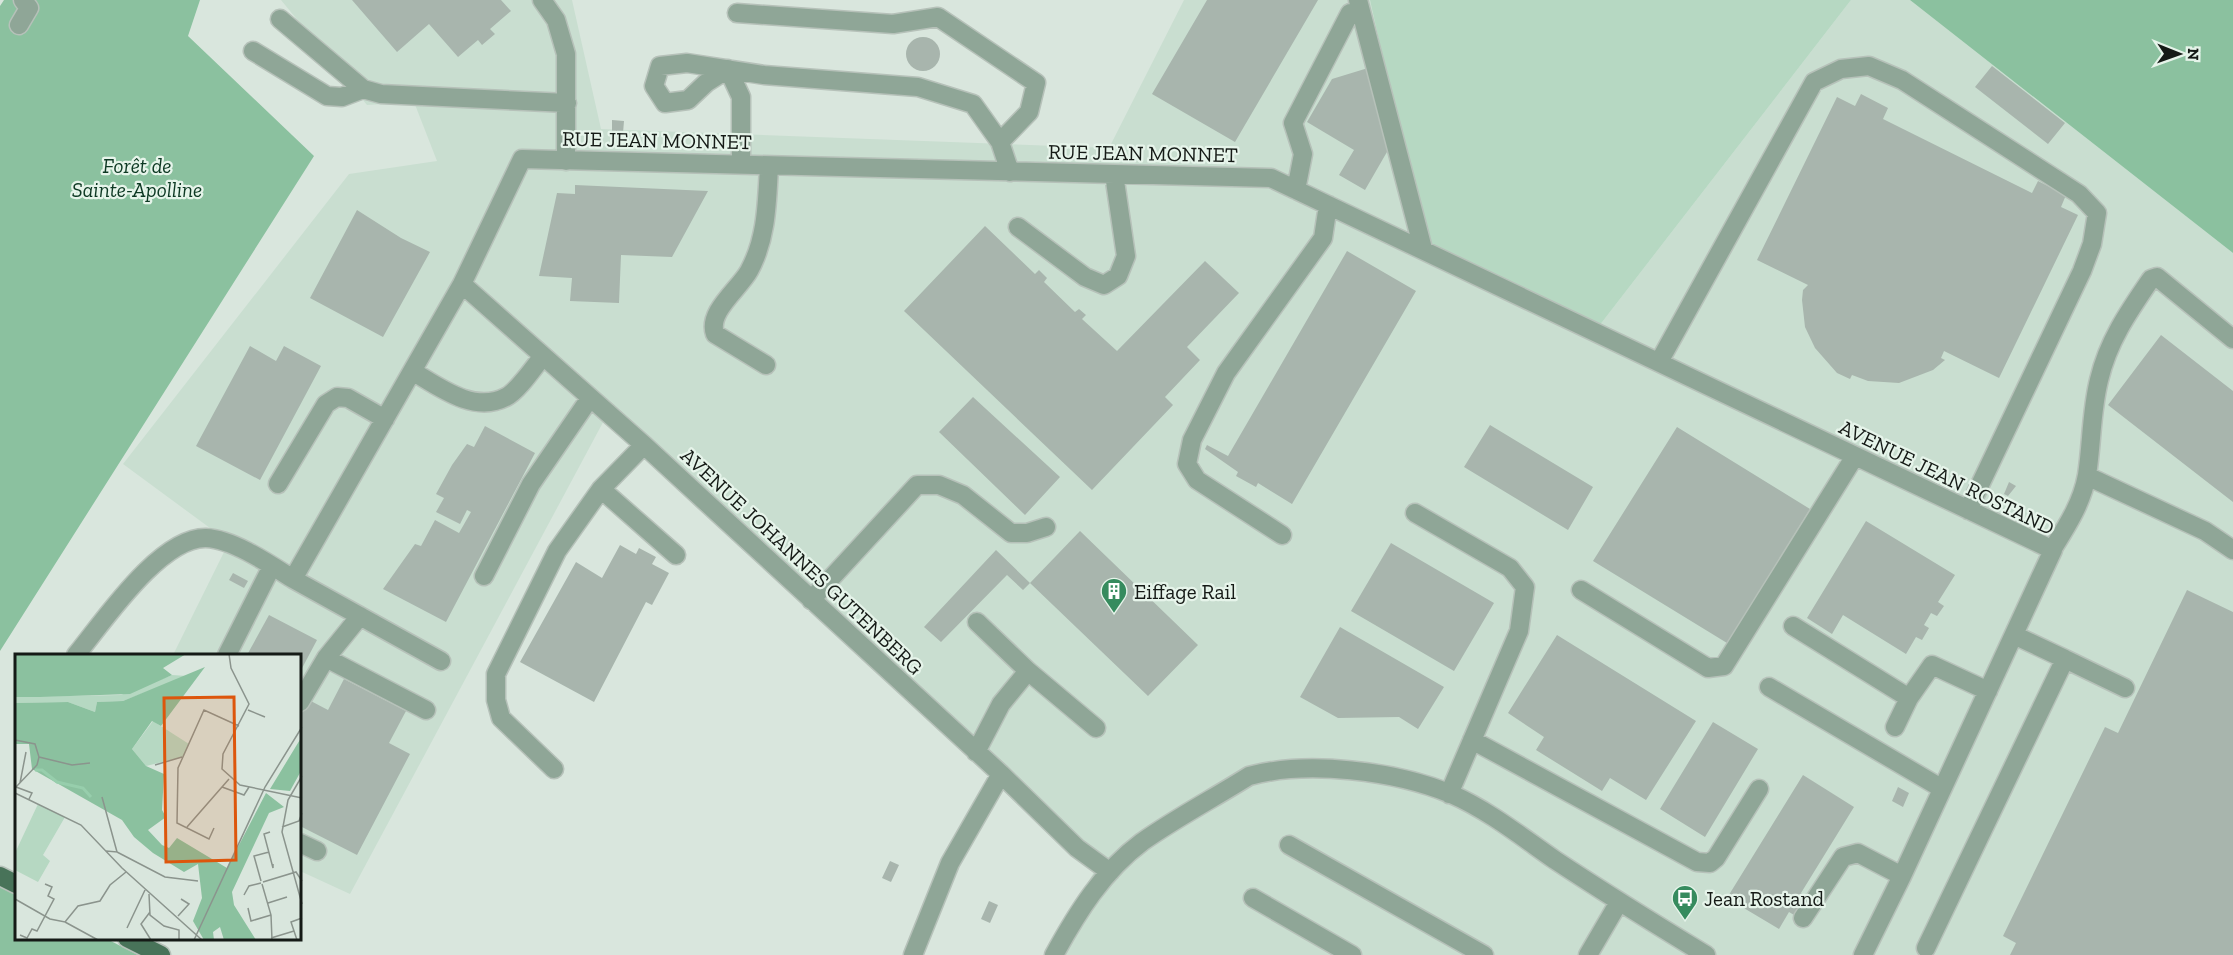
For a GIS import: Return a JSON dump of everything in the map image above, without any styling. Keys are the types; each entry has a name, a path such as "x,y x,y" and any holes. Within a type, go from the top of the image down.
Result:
{"main road":[{"path":"0,876 15,884"},
{"path":"129,940 161,955"}],"street":[{"path":"19,25 29,8 23,0"},
{"path":"542,0 556,20 566,54 566,160"},
{"path":"1296,190 1303,154 1293,123 1354,6"},
{"path":"1354,6 1423,249"},
{"path":"737,13 893,24 938,16 1036,83 1029,112 1000,142"},
{"path":"280,19 363,89 381,94 567,104"},
{"path":"253,51 327,96 342,98 363,89"},
{"path":"1659,362 1814,82 1841,69 1869,66 1902,80 2079,194 2097,213 2092,243 2082,271 1968,510"},
{"path":"741,165 741,97 728,69 918,87 973,104 1000,142 1010,172"},
{"name":"RUE JEAN MONNET","path":"293,579 462,284 522,159 1270,178 1423,249"},
{"path":"766,365 715,334 712,327 715,317 749,271 766,225 769,166"},
{"path":"1018,227 1084,277 1104,285 1118,276 1126,256 1114,174"},
{"path":"1282,535 1197,480 1187,464 1192,440 1226,373 1323,238 1328,205"},
{"name":"AVENUE JEAN ROSTAND","path":"1423,249 2052,549 1902,876 1863,955"},
{"path":"2052,549 2075,513 2087,476 2090,426 2099,378 2118,327 2151,279 2157,277 2233,339"},
{"name":"AVENUE JOHANNES GUTENBERG","path":"462,284 644,445 1001,774 1077,848 1110,872"},
{"path":"412,371 460,398 489,403 508,397 543,356"},
{"path":"278,484 326,404 337,397 348,398 385,419"},
{"path":"484,576 531,484 590,398"},
{"path":"554,769 501,718 496,700 496,674 556,551 602,489 644,445"},
{"path":"1581,590 1708,668 1724,666 1855,456"},
{"path":"2087,476 2205,531 2233,550"},
{"path":"811,600 918,485 939,485 963,495 1011,533 1028,533 1046,527"},
{"path":"602,489 676,555"},
{"path":"1416,513 1510,568 1525,587 1520,631 1449,794"},
{"path":"77,654 151,565 179,544 206,538 250,552 293,579 441,661"},
{"path":"228,654 272,566"},
{"path":"302,699 326,658 360,616"},
{"path":"977,622 1028,671 1096,728"},
{"path":"1793,626 1909,698"},
{"path":"2014,635 2125,688"},
{"path":"326,658 426,710"},
{"path":"1926,948 2065,659"},
{"path":"1895,727 1909,698 1929,667 1935,664 1988,691"},
{"path":"976,752 1001,704 1028,671"},
{"path":"1769,687 1941,788"},
{"path":"1472,740 1697,862 1710,863 1716,858 1759,789"},
{"path":"1054,955 1076,914 1110,872 1142,843 1249,776 1269,771 1301,768 1349,771 1397,778 1449,794 1476,807 1619,902 1706,955"},
{"path":"913,955 950,863 1001,774"},
{"path":"302,844 317,851"},
{"path":"1289,845 1484,955"},
{"path":"1803,918 1843,857 1858,854 1902,876"},
{"path":"1253,898 1352,955"},
{"path":"1587,955 1619,902"}],"shaded area":[{"path":"281,0 572,0 601,129 1109,148 1184,0 1370,0 1425,248 1596,330 1851,0 1910,0 2233,253 2233,955 1055,955 1059,930 1097,867 608,413 350,894 302,872 302,654 173,654 229,542 123,464 349,174 437,161 414,102 367,105"},
{"path":"1370,0 1851,0 1596,330 1425,248"}],"green space":[{"name":"Forêt de Sainte-Apolline","path":"4,0 200,0 188,36 314,156 0,651 0,6"},
{"path":"1910,0 2233,0 2233,253"},
{"path":"0,880 15,888 15,940 109,940 138,955 0,955"}],"building":[{"path":"352,0 501,0 511,11 490,29 495,34 482,45 478,40 458,57 429,24 397,52"},
{"path":"1207,0 1318,0 1235,142 1152,94"},
{"path":"923,37 935,42 940,54 935,66 923,71 911,66 906,54 911,42"},
{"path":"1992,66 2065,123 2048,144 1975,87"},
{"path":"1368,68 1391,145 1365,190 1339,175 1354,150 1307,122 1332,79"},
{"path":"1861,94 1888,108 1883,119 2032,193 2038,181 2066,195 2061,207 2078,215 1999,378 1944,351 1941,358 1945,360 1933,370 1899,383 1868,381 1852,375 1850,379 1837,373 1815,348 1805,327 1802,300 1803,290 1808,285 1757,260 1837,97 1855,106"},
{"path":"612,120 624,121 623,133 612,132"},
{"path":"575,185 708,191 672,257 621,255 619,303 570,301 572,278 539,276 557,193 575,194"},
{"path":"357,210 401,238 430,252 383,337 310,298"},
{"path":"985,226 1035,274 1039,270 1047,278 1044,282 1075,312 1079,309 1086,315 1082,319 1117,351 1205,261 1239,293 1187,347 1200,360 1165,397 1173,405 1092,490 904,311"},
{"path":"1347,251 1416,291 1292,504 1258,483 1256,487 1236,476 1238,472 1205,449 1207,445 1228,456"},
{"path":"2161,335 2233,391 2233,502 2108,405"},
{"path":"250,346 276,361 284,346 321,366 260,480 196,446"},
{"path":"973,397 1060,477 1025,515 939,432"},
{"path":"1490,425 1593,487 1568,530 1464,467"},
{"path":"485,426 535,453 446,622 383,589 415,544 421,546 435,520 459,533 471,512 467,510 460,524 436,512 444,498 436,494 467,444 474,447"},
{"path":"1677,427 1810,509 1727,643 1593,561"},
{"path":"2009,482 2016,486 2008,496 2004,494"},
{"path":"1866,521 1955,575 1938,602 1944,606 1937,616 1931,613 1924,625 1929,628 1922,640 1916,637 1906,654 1843,615 1832,634 1807,618"},
{"name":"Eiffage Rail","path":"1080,531 1198,645 1148,696 1030,583"},
{"path":"1391,543 1494,603 1454,671 1351,611"},
{"path":"620,545 636,554 639,548 656,557 652,564 669,573 652,605 646,602 594,702 520,662 576,562 602,578"},
{"path":"996,550 1030,583 1023,590 1007,575 941,642 924,627"},
{"path":"233,573 248,581 244,588 229,580"},
{"path":"2187,590 2233,612 2233,955 2010,955 2016,943 2003,936 2105,727 2118,733"},
{"path":"269,615 317,640 302,668 302,654 248,654"},
{"path":"1340,627 1444,687 1418,729 1399,717 1338,718 1300,697"},
{"path":"1557,635 1696,721 1646,800 1610,778 1602,791 1536,750 1544,737 1508,713"},
{"path":"344,679 406,711 389,743 410,754 357,855 302,827 302,708 307,699 328,710"},
{"path":"1713,722 1758,749 1705,837 1660,809"},
{"path":"1803,775 1854,807 1801,893 1805,896 1794,915 1789,912 1779,929 1727,898"},
{"path":"1898,787 1909,793 1903,807 1892,801"},
{"path":"890,861 899,865 891,882 882,878"},
{"path":"989,901 998,905 990,923 981,919"}],"place":[{"name":"Eiffage Rail","path":"1114,614"},
{"name":"Jean Rostand","path":"1685,921"}]}
